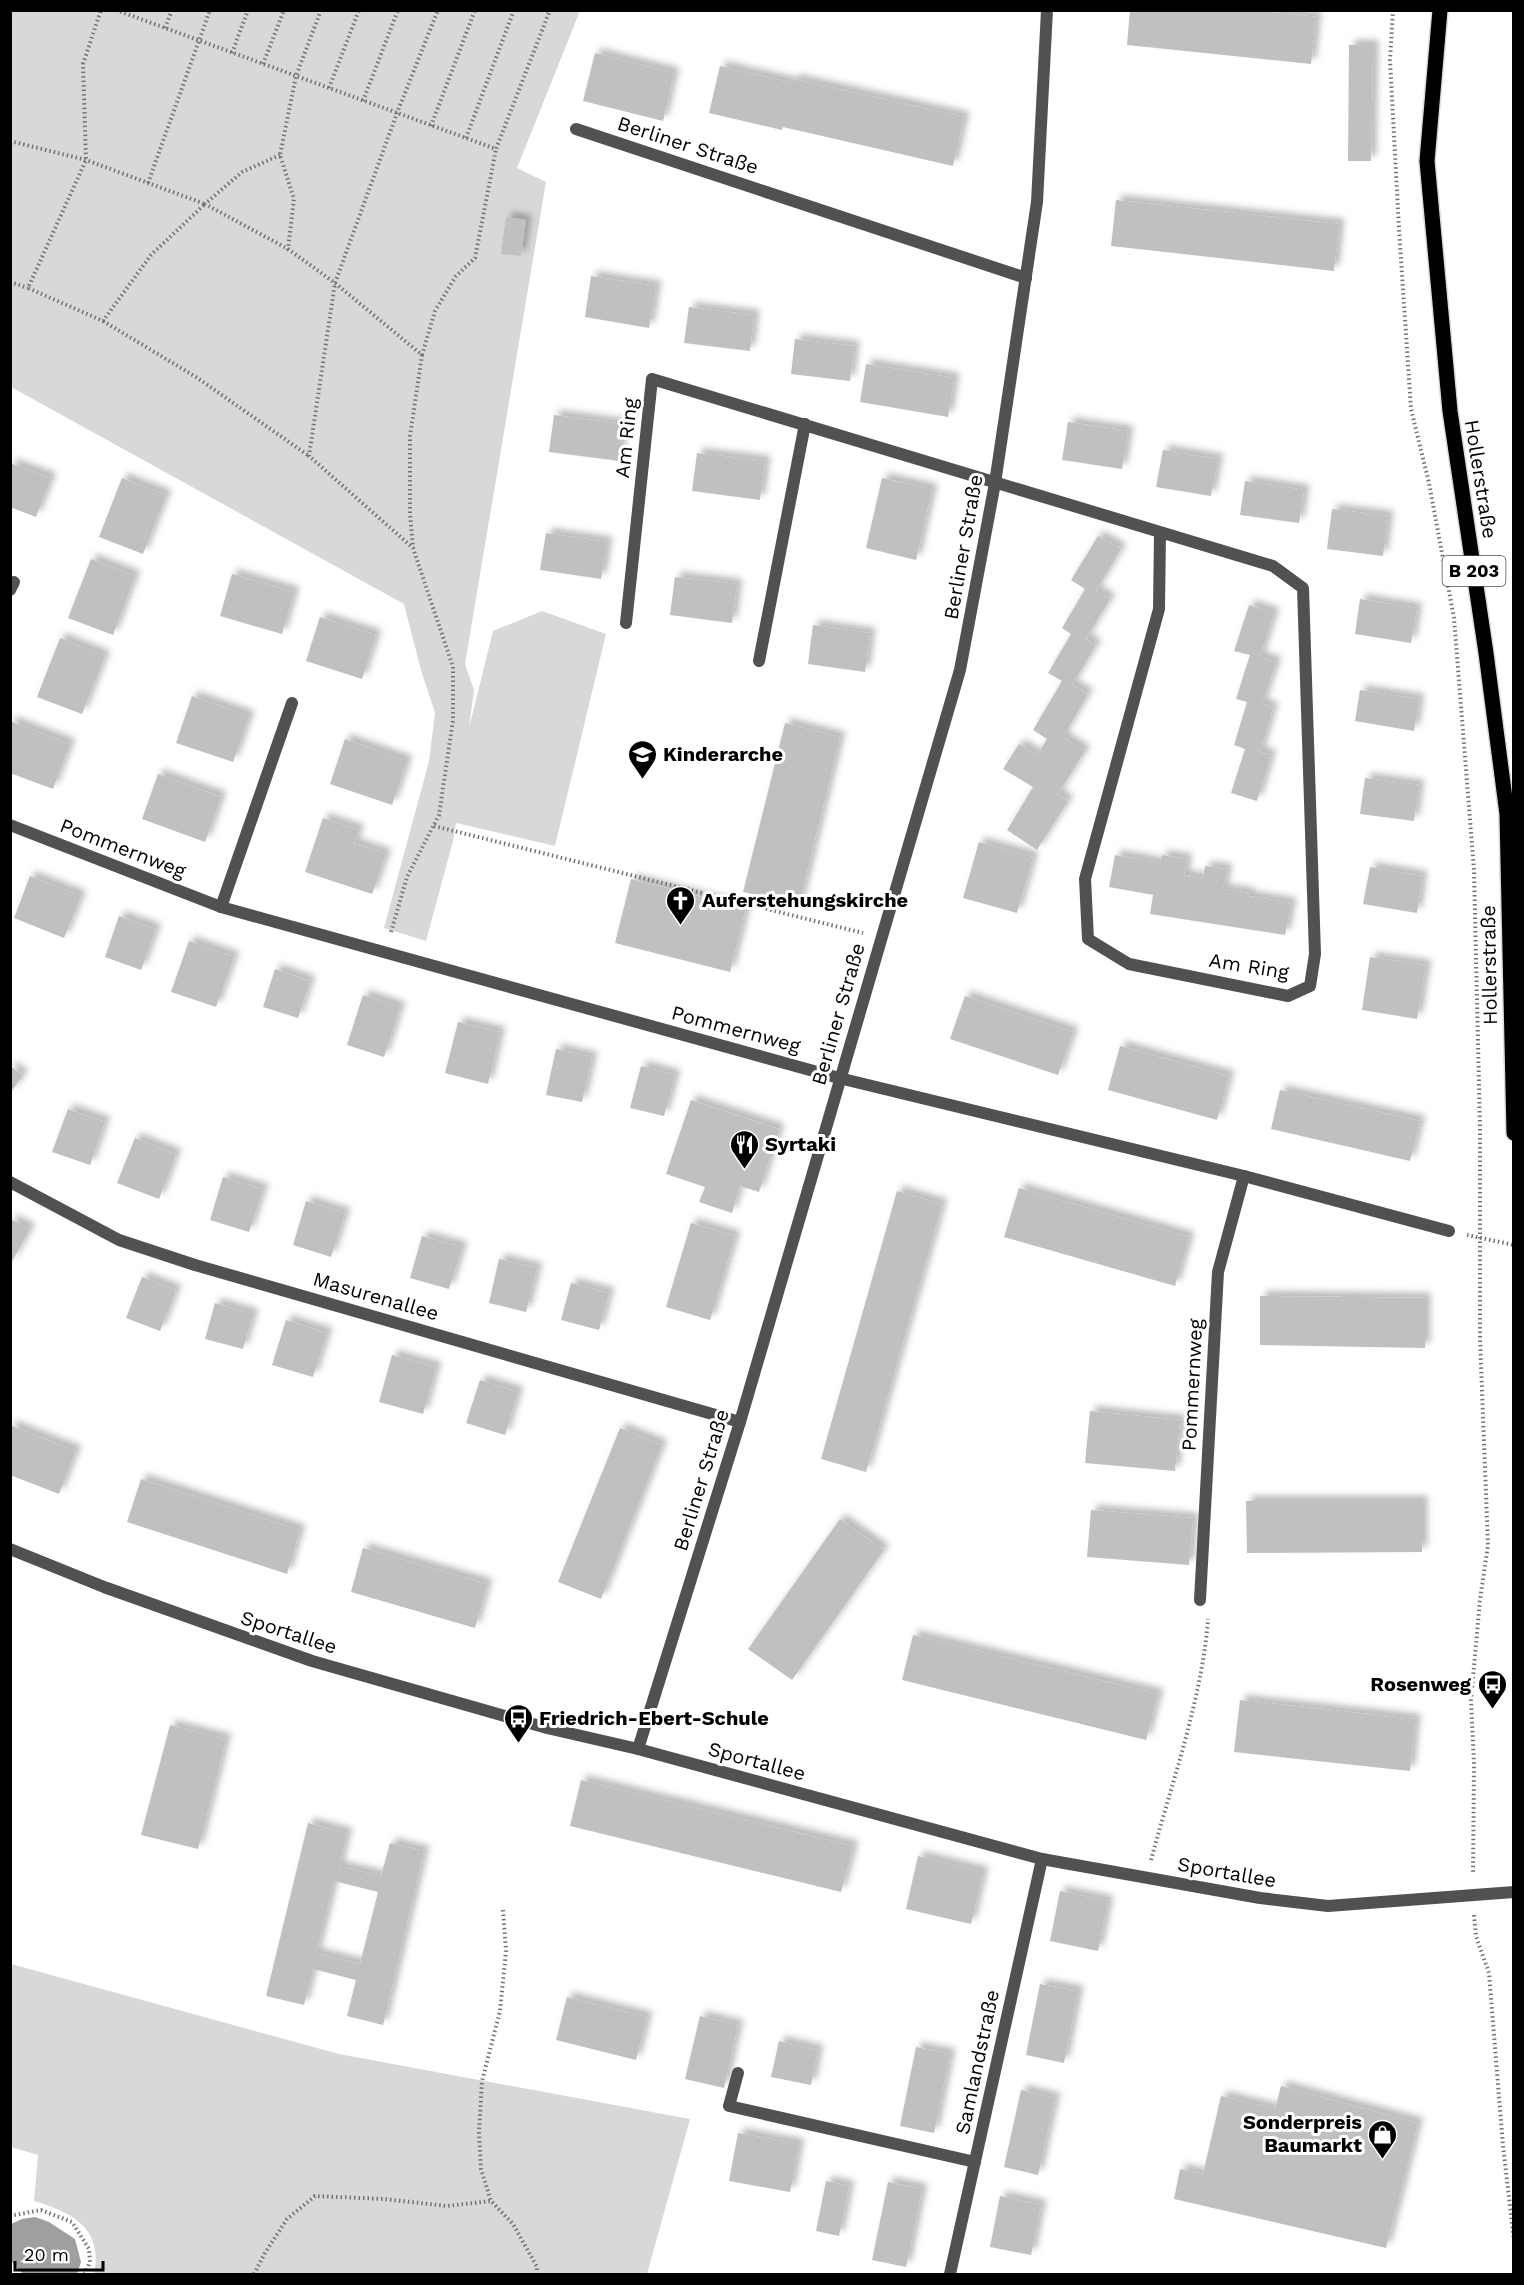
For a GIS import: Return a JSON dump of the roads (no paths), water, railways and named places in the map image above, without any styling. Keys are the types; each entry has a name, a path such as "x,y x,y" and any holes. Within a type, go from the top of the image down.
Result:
{"main road":[{"name":"Hollerstraße","path":"1440,10 1427,161 1450,411 1507,814 1514,1133"}],"street":[{"name":"Berliner Straße","path":"638,1749 740,1422 960,670 995,483 1037,202 1047,10"},
{"name":"Berliner Straße","path":"576,129 1026,278"},
{"name":"Am Ring","path":"626,623 652,379 1273,566 1303,588 1315,954 1310,986 1288,996 1129,964 1088,939 1085,879 1159,609 1160,532"},
{"path":"759,661 805,424"},
{"path":"221,907 292,703"},
{"name":"Pommernweg","path":"10,825 221,907 839,1078 1244,1176 1449,1232"},
{"name":"Pommernweg","path":"1200,1600 1218,1272 1244,1176"},
{"name":"Masurenallee","path":"10,1182 119,1240 195,1265 740,1422"},
{"name":"Sportallee","path":"10,1549 114,1591 312,1661 547,1728 638,1749 1042,1859 1260,1898 1328,1906 1514,1892"},
{"name":"Samlandstraße","path":"950,2274 1042,1859"},
{"path":"738,2073 729,2106 975,2162"}],"place":[{"name":"Kinderarche","path":"642,780"},
{"name":"Auferstehungskirche","path":"681,926"},
{"name":"Syrtaki","path":"744,1170"},
{"name":"Rosenweg","path":"1492,1710"},
{"name":"Friedrich-Ebert-Schule","path":"518,1744"},
{"name":"Sonderpreis Baumarkt","path":"1383,2160"}]}
